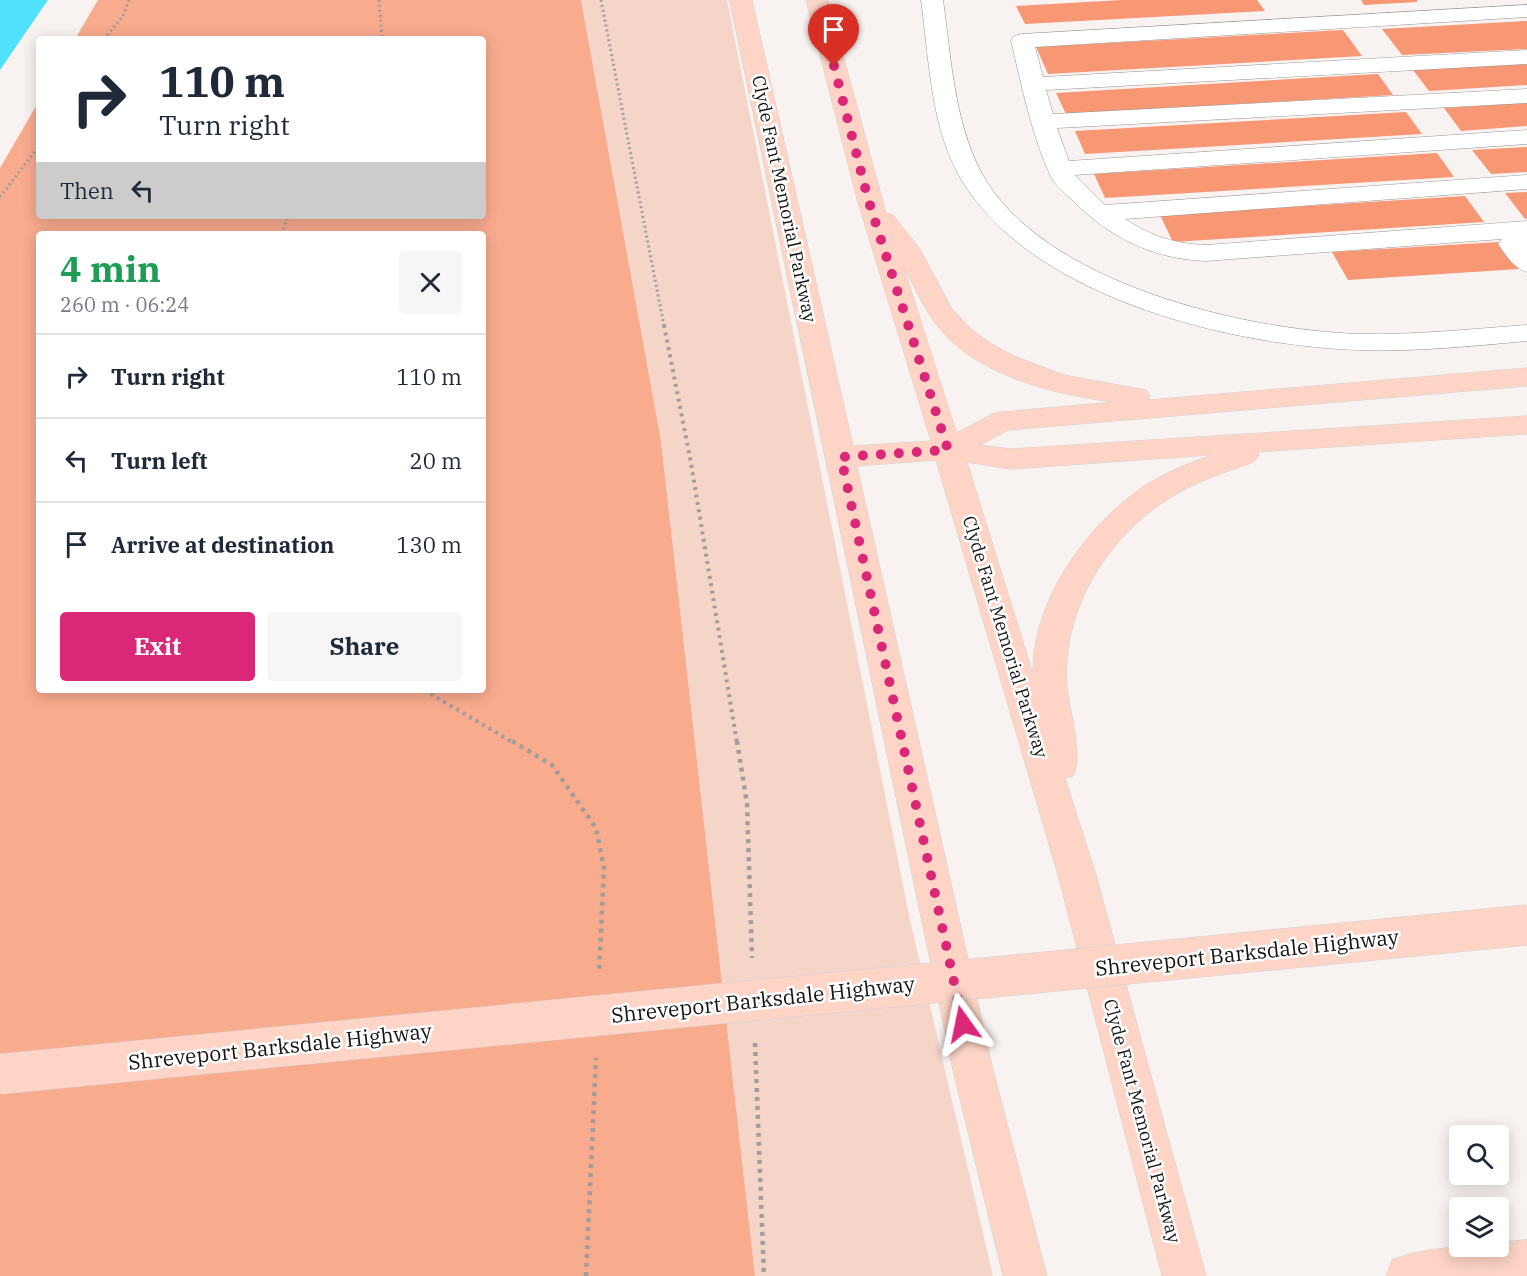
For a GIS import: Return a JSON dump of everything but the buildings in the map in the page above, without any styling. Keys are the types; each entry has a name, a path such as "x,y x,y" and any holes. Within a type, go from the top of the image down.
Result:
{"main road":[{"name":"Clyde Fant Memorial Parkway","path":"741,0 973,1070 1025,1276"},
{"name":"Clyde Fant Memorial Parkway","path":"817,0 868,199 948,450 1077,875 1184,1276"},
{"path":"868,199 907,249 943,314 964,337 996,358 1050,380 1104,393 1206,403"},
{"path":"948,450 1002,421 1527,377"},
{"path":"841,457 948,450 1010,459 1527,425"},
{"path":"1077,875 1052,703 1050,651 1063,603 1085,566 1112,530 1148,498 1194,472 1277,443"},
{"name":"Shreveport Barksdale Highway","path":"0,1074 1527,925"},
{"path":"1408,1276 1527,1262"}],"street":[{"path":"932,0 952,128 966,165 982,192 1012,226 1037,247 1097,281 1132,297 1235,326 1275,333 1358,342 1398,342 1527,333"},
{"path":"1508,220 1363,243 1198,253 1182,252 1154,245 1129,233 1099,213 1064,178 1044,122 1022,41 1527,11"},
{"path":"1358,20 1508,220 1511,244 1527,264"},
{"path":"1033,84 1527,57"},
{"path":"1044,122 1527,96"},
{"path":"1061,169 1527,137"},
{"path":"1508,220 1527,182"},
{"path":"1099,213 1508,220"}],"path":[{"path":"106,36 123,16 129,0"},
{"path":"379,0 382,36"},
{"path":"601,0 692,463 747,804 753,969"},
{"path":"0,197 36,150"},
{"path":"429,693 552,765 596,828 604,868 599,985"},
{"path":"755,1040 764,1276"},
{"path":"586,1276 596,1055"}],"shaded area":[{"path":"98,0 581,0 661,441 755,1276 0,1276 0,168 36,106 36,219 486,219 486,36 77,36"},
{"path":"581,0 727,0 910,920 993,1276 755,1276 661,441"}],"water":[{"path":"0,0 48,0 0,70"}],"route":[{"path":"834,66 868,199 948,450 841,457 963,1024"}]}
